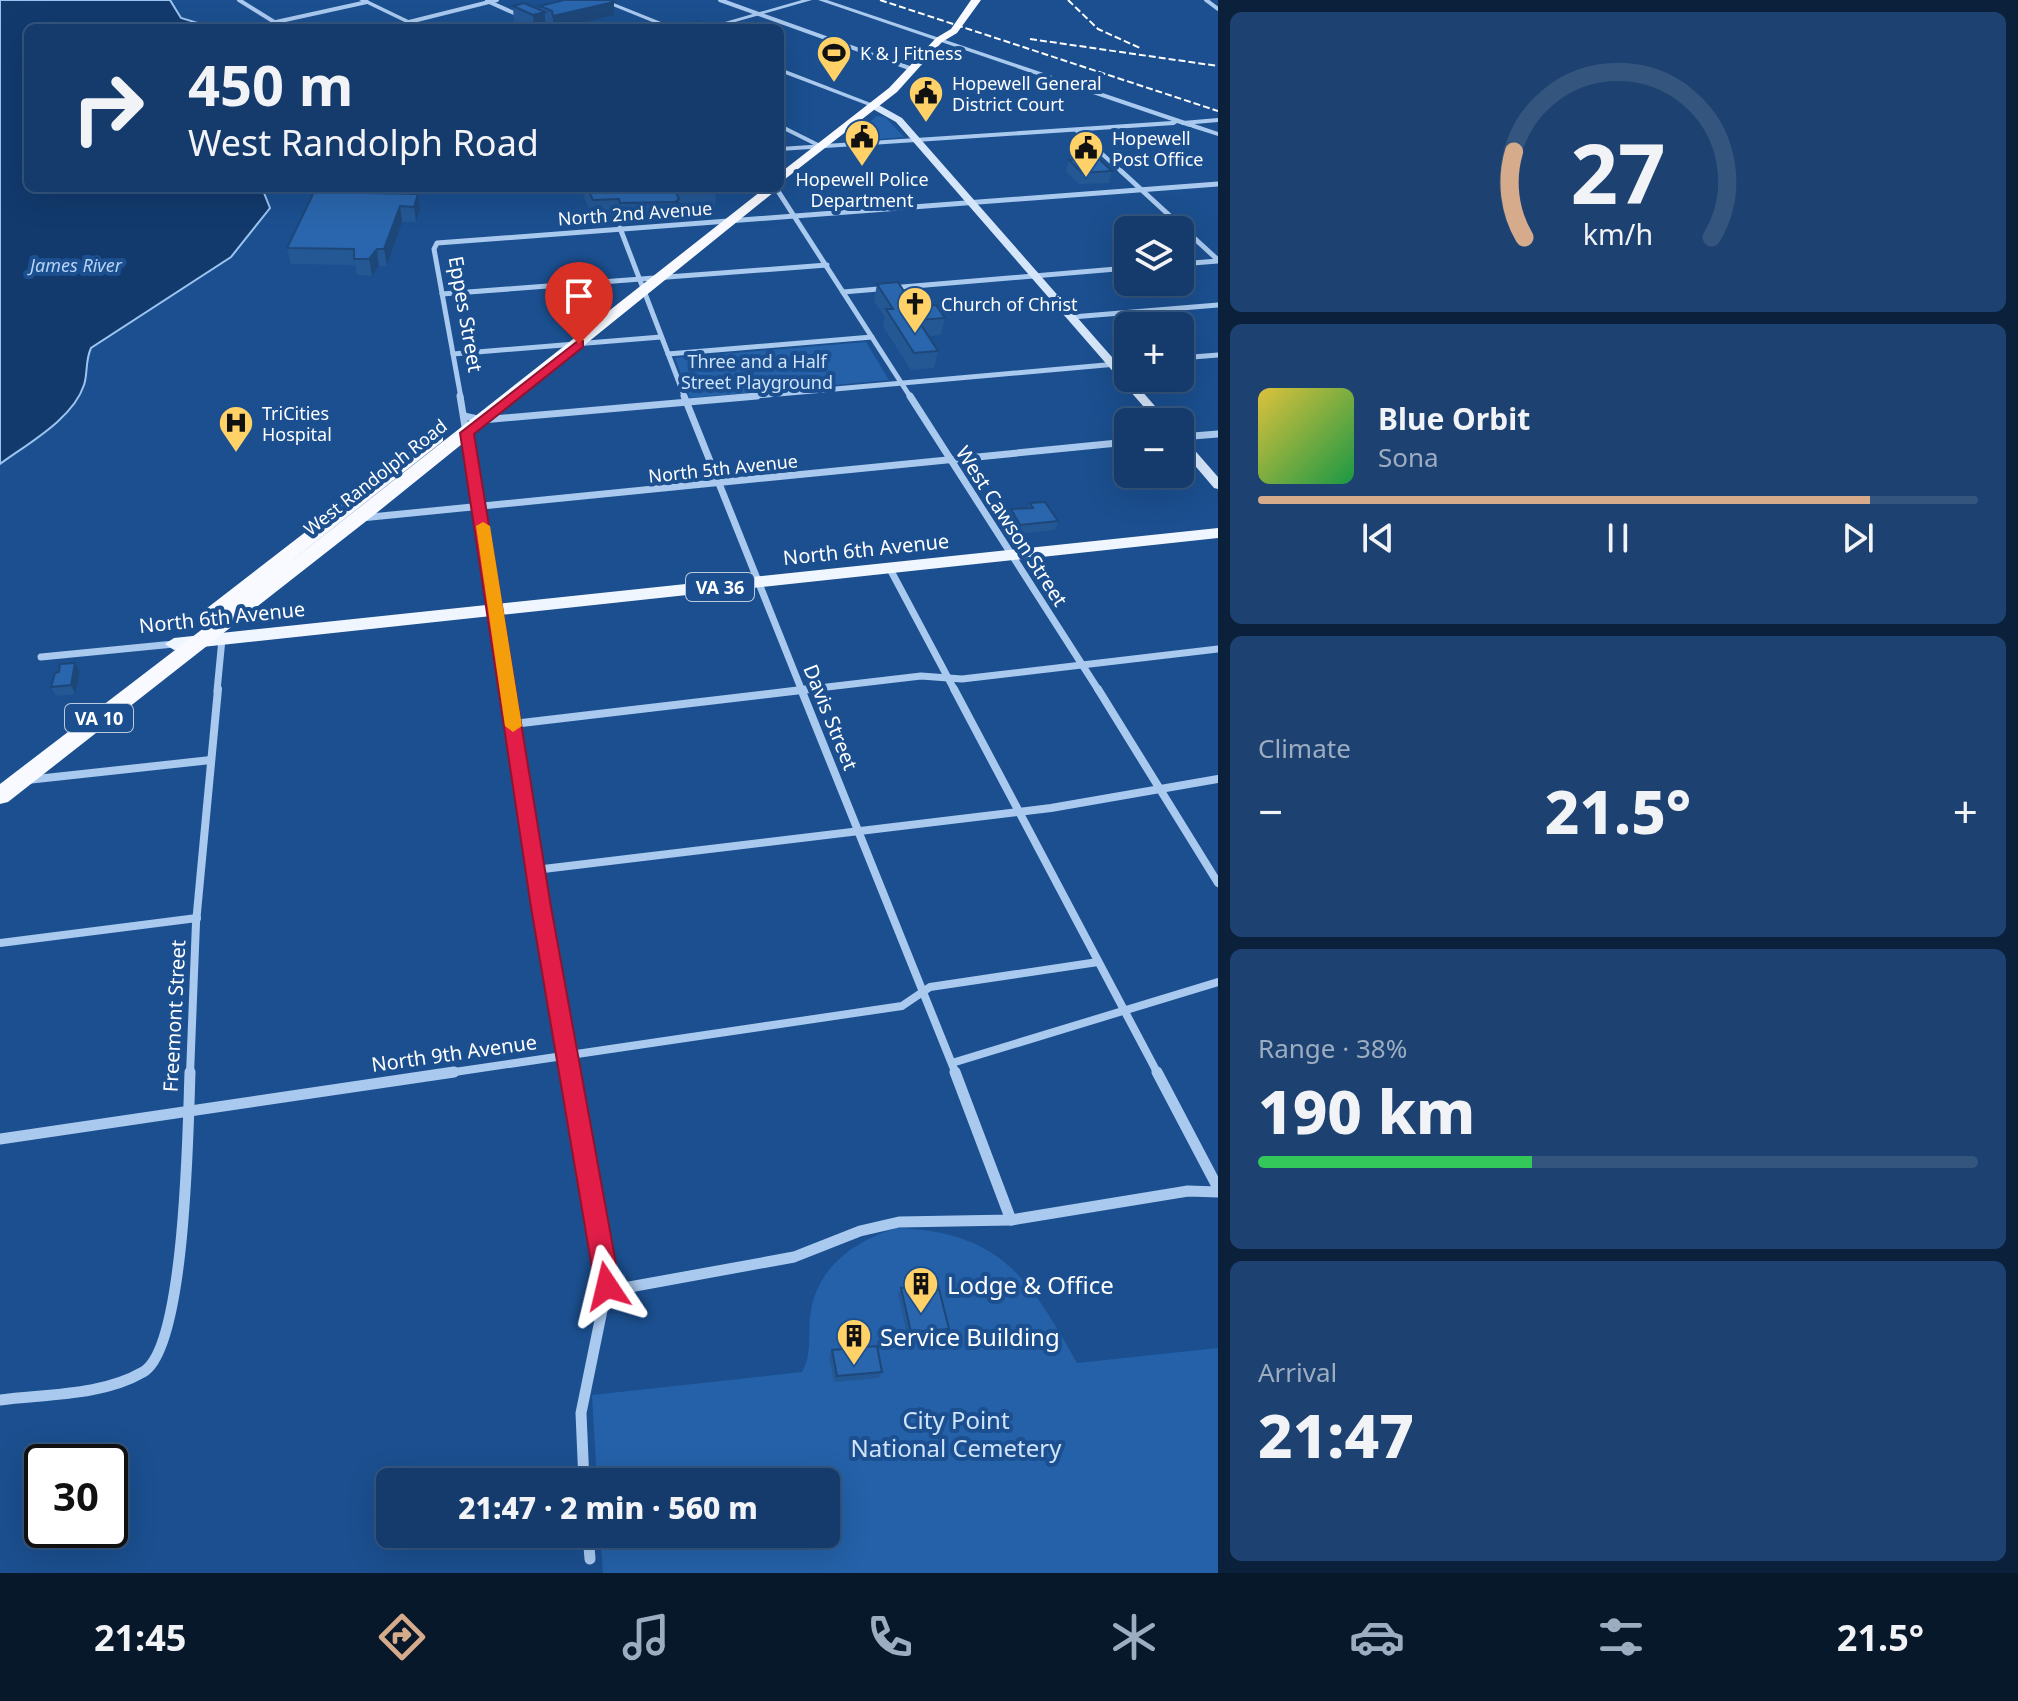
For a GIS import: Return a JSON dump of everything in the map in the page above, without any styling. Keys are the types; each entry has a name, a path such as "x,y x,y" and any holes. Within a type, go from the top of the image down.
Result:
{"highway":[{"path":"784,176 874,106 939,40 954,31 974,0"},
{"path":"784,159 795,168"},
{"name":"West Randolph Road","path":"0,796 9,780 321,526 466,424 482,420 579,344 716,221 756,192"},
{"name":"West Randolph Road","path":"9,780 199,642 359,518 555,346 642,286 662,278 769,192"}],"main road":[{"path":"874,106 899,120 1151,408"},
{"path":"1194,456 1218,485"},
{"name":"North 6th Avenue","path":"174,644 1218,533"}],"street":[{"path":"239,0 279,24"},
{"path":"418,24 497,0"},
{"path":"601,0 663,24"},
{"path":"720,0 912,69"},
{"path":"722,24 809,0"},
{"path":"821,0 1218,134"},
{"path":"1206,0 1218,9"},
{"path":"276,22 364,1 413,24"},
{"path":"486,1 533,21"},
{"path":"784,72 874,106"},
{"path":"784,149 1218,120"},
{"path":"784,128 822,147"},
{"path":"1077,131 1218,261"},
{"name":"North 2nd Avenue","path":"437,243 1218,184"},
{"name":"West Cawson Street","path":"777,192 796,215 1084,666 1218,883"},
{"name":"Davis Street","path":"620,228 717,482 923,990 1011,1220"},
{"name":"Eppes Street","path":"437,243 434,249 480,506 535,870 607,1286 581,1413 583,1468"},
{"path":"1194,263 1218,261"},
{"path":"662,278 827,265"},
{"path":"843,292 1114,269"},
{"path":"442,294 642,286"},
{"path":"1072,317 1218,305"},
{"path":"453,354 661,337"},
{"path":"668,354 872,337"},
{"path":"1194,357 1218,355"},
{"path":"482,420 1113,364"},
{"path":"1194,437 1218,434"},
{"name":"North 5th Avenue","path":"321,526 359,518 1114,443"},
{"path":"607,1286 624,1288 794,1257 860,1231 899,1222 1011,1220 1188,1191 1218,1190 890,569"},
{"name":"Freemont Street","path":"0,1400 132,1379 158,1359 171,1317 187,1111 197,918 222,639"},
{"name":"North 6th Avenue","path":"41,657 174,644"},
{"path":"513,724 921,676 948,678 1084,666 1218,649"},
{"path":"9,780 211,760"},
{"path":"535,870 1020,811 1218,779"},
{"path":"0,943 197,918"},
{"name":"North 9th Avenue","path":"0,1139 902,1006 923,990 1098,962"},
{"path":"952,1063 1218,982"},
{"path":"589,1548 590,1559"}],"green space":[{"path":"877,116 885,117 904,137 845,142"},
{"name":"Three and a Half Street Playground","path":"866,342 889,380 690,398 675,358"},
{"name":"City Point National Cemetery","path":"897,1228 933,1231 987,1250 1008,1265 1026,1284 1077,1363 1218,1348 1218,1573 603,1573 601,1548 840,1548 840,1468 596,1468 592,1395 802,1372 808,1352 813,1300 828,1271 851,1249"}],"water":[{"name":"James River","path":"0,0 170,0 181,18 201,24 24,24 24,192 262,192 270,208 231,257 91,348 84,385 70,409 48,430 0,464"}],"building":[{"path":"564,0 614,2 553,16 552,11 540,6"},
{"path":"524,3 545,12 533,15 513,6"},
{"path":"1098,158 1112,171 1082,173 1069,160"},
{"path":"314,192 418,194 414,207 400,206 384,249 377,249 369,259 354,259 354,249 287,248"},
{"path":"589,192 696,192 676,193 679,199 675,202 593,200"},
{"path":"898,282 914,307 936,305 945,318 918,320 938,351 914,353 886,309 893,309 877,284"},
{"path":"1045,502 1058,521 1020,525 1011,509 1033,508 1030,503"},
{"path":"75,663 71,685 51,687 60,664"},
{"name":"Lodge & Office","path":"938,1285 949,1329 911,1332 901,1288"},
{"name":"Service Building","path":"877,1346 882,1372 837,1376 832,1350"}],"railway":[{"path":"880,0 1218,111"},
{"path":"1068,0 1098,29 1140,48"},
{"path":"1030,39 1218,66"}],"slow traffic":[{"path":"483,526 513,726"}],"place":[{"name":"K & J Fitness","path":"834,84"},
{"name":"Hopewell General District Court","path":"926,124"},
{"name":"Hopewell Police Department","path":"862,168"},
{"name":"Hopewell Post Office","path":"1086,179"},
{"name":"Church of Christ","path":"915,335"},
{"name":"TriCities Hospital","path":"236,454"},
{"name":"Lodge & Office","path":"921,1315"},
{"name":"Service Building","path":"854,1367"}],"route":[{"path":"579,344 467,433 541,907 607,1286"}]}
